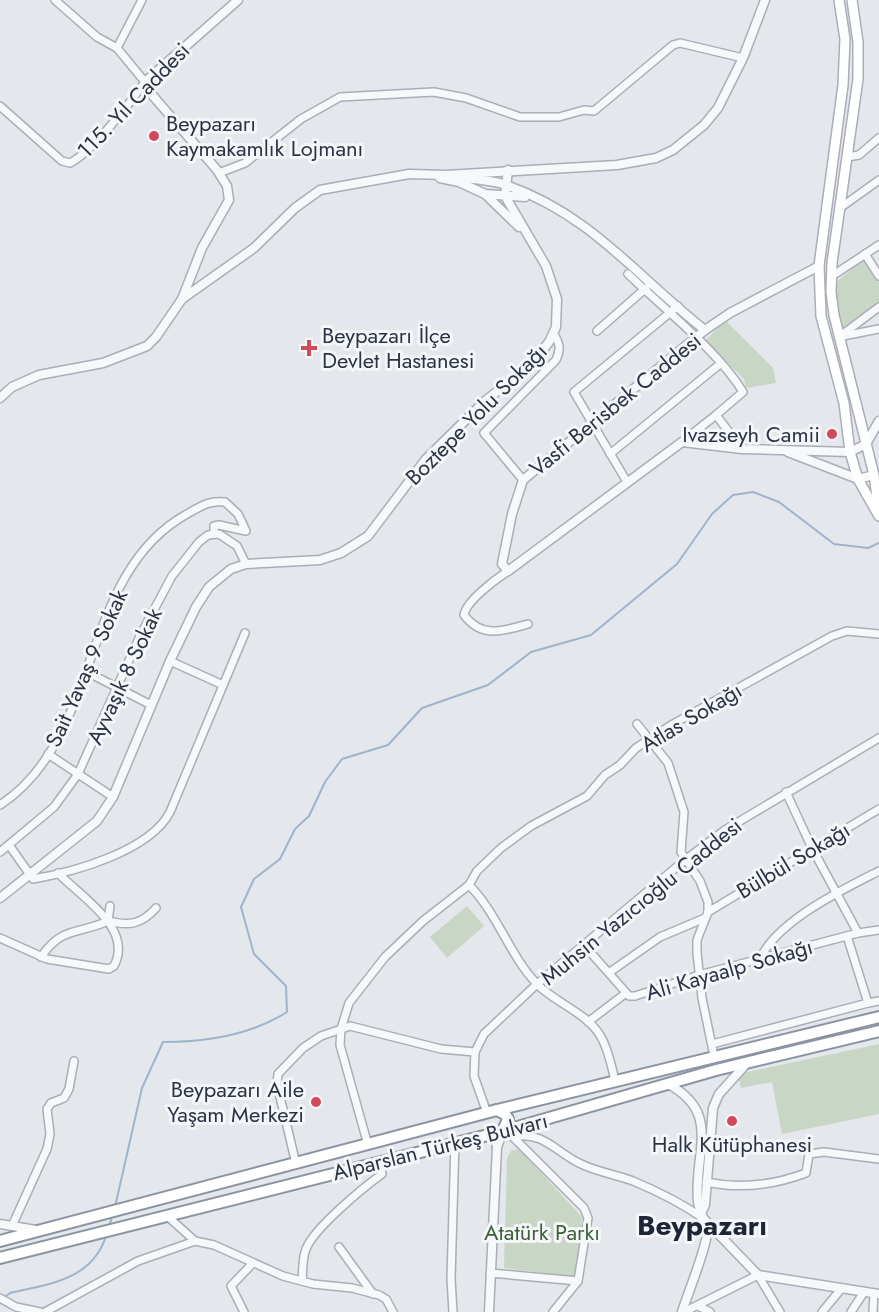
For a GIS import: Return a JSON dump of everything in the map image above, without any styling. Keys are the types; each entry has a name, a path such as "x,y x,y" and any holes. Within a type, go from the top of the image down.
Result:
{"highway":[{"name":"Alparslan Türkeş Bulvarı","path":"0,1241 492,1111 879,1017"},
{"name":"Alparslan Türkeş Bulvarı","path":"0,1258 455,1142 503,1134 668,1084 879,1031"},
{"path":"492,1111 506,1114 508,1119 503,1134 485,1125 492,1111"}],"main road":[{"path":"839,0 845,39 843,85 819,267 821,316 844,403 850,452 858,479 879,515"},
{"path":"852,0 858,42 858,79 832,276 839,337 874,475 879,515"},
{"path":"819,267 832,276"},
{"path":"819,284 832,276"}],"street":[{"path":"0,399 12,387 39,375 103,363 137,351 156,337 182,299 202,248 229,200 226,186 219,173 153,96 145,82 117,48 97,37 55,0"},
{"path":"117,48 142,0"},
{"name":"115. Yıl Caddesi","path":"0,106 62,161 70,163 77,159 100,135 145,82 238,0"},
{"path":"446,175 617,165 656,158 673,150 704,125 718,108 743,58 765,0"},
{"path":"219,173 245,163 301,119 340,97 434,92 466,99 520,117 559,117 584,110 594,111 673,45 680,43 743,58"},
{"path":"847,157 859,155 879,138"},
{"path":"484,181 492,175 508,170"},
{"path":"508,170 505,196 526,233"},
{"path":"428,174 459,182 485,194 526,233"},
{"path":"182,299 254,248 296,208 320,190 391,177 446,175 505,185 541,200 583,225 705,330"},
{"path":"840,208 879,180"},
{"path":"484,181 485,194"},
{"path":"485,194 541,200"},
{"name":"Boztepe Yolu Sokağı","path":"246,564 320,560 341,553 368,537 426,459 485,401 531,365 553,333 557,299 546,266 526,233"},
{"path":"832,276 879,244"},
{"path":"866,254 879,276"},
{"name":"Vasfi Berisbek Caddesi","path":"508,571 502,564 523,480 705,330 748,303 819,267"},
{"path":"528,624 488,633 477,628 464,615 465,610 483,591 508,571 682,442 743,392 696,338 627,274"},
{"path":"597,331 653,283"},
{"path":"627,482 590,423 574,392 678,306"},
{"path":"839,337 879,307"},
{"path":"839,337 879,329"},
{"path":"523,480 484,433 556,360 560,351 559,342 553,333"},
{"path":"610,453 720,364"},
{"path":"716,415 742,449"},
{"path":"682,442 742,449 850,452 866,444 879,421"},
{"path":"785,451 858,479 874,475"},
{"name":"Sait Yavaş 9 Sokak","path":"0,805 17,794 48,754 87,672 107,611 148,543 159,532 208,502 225,502 238,514 246,531 219,525 214,526 214,534"},
{"path":"0,898 97,821 113,796 195,607 209,587 231,569 246,564 237,546 219,534 214,534"},
{"name":"Ayvaşık 8 Sokak","path":"0,852 54,807 78,774 96,738 116,688 172,576 199,542 208,535 214,534"},
{"name":"Atlas Sokağı","path":"341,1029 349,1003 385,957 423,921 469,885 477,871 501,848 531,826 587,796 605,775 648,740 832,636 847,631 879,634"},
{"path":"9,845 33,879 58,873 133,847 160,828 170,812 245,633"},
{"path":"170,661 223,685"},
{"path":"87,672 151,705"},
{"path":"637,724 668,763 684,812 680,838 685,860 700,881 708,902 707,915 697,940 699,975 714,1056"},
{"name":"Muhsin Yazıcıoğlu Caddesi","path":"475,1052 484,1034 537,984 685,860 725,830 879,738"},
{"path":"48,754 113,796"},
{"path":"786,792 812,848 838,892 858,933"},
{"name":"Bülbül Sokağı","path":"610,972 660,937 707,915 812,848 879,809"},
{"path":"760,959 766,944 838,892 879,871"},
{"path":"0,938 40,957 111,969 117,960 120,945 108,921 58,873"},
{"path":"469,885 496,920 515,954 537,984 588,1022 601,1037 615,1081"},
{"path":"108,921 110,906"},
{"path":"40,957 56,938 108,921 123,925 136,923 156,908"},
{"name":"Ali Kayaalp Sokağı","path":"588,1022 626,993 635,996 699,975 858,933 879,930"},
{"path":"847,936 868,1003"},
{"path":"584,945 626,993"},
{"path":"712,1044 879,1001"},
{"path":"296,1164 277,1084 278,1074 303,1048 321,1036 350,1026 441,1049 475,1052 474,1076 492,1111"},
{"path":"341,1029 340,1045 368,1145"},
{"path":"12,1226 46,1149 50,1134 47,1109 51,1103 64,1098 69,1089 74,1061"},
{"path":"702,1215 705,1205 714,1108 724,1087 747,1063"},
{"path":"668,1084 685,1093 696,1105 701,1121 698,1204 707,1233 683,1312"},
{"path":"489,1312 497,1148 503,1134"},
{"path":"503,1134 526,1134 551,1142 578,1163 641,1185 702,1215 758,1275 780,1312"},
{"path":"503,1134 584,1208 588,1228 578,1281 553,1312"},
{"path":"453,1312 451,1279 455,1142"},
{"path":"706,1182 727,1186 759,1184 794,1177 806,1173 809,1154 824,1152 879,1159"},
{"path":"302,1281 304,1256 309,1242 367,1184 382,1174 380,1161"},
{"path":"165,1215 195,1242"},
{"path":"0,1224 37,1231"},
{"path":"45,1312 138,1261 195,1242 214,1245 253,1263 302,1281 373,1294 386,1299 393,1312"},
{"path":"339,1247 373,1294"},
{"path":"244,1312 231,1286 253,1263"},
{"path":"490,1273 578,1281"},
{"path":"683,1312 758,1275 876,1293 873,1312"},
{"path":"824,1312 842,1288"},
{"path":"851,1312 864,1292"},
{"path":"0,1299 16,1307 40,1312"},
{"path":"698,1306 710,1312"}],"green space":[{"path":"865,258 879,280 879,304 843,330 834,284"},
{"path":"725,320 773,368 776,383 746,388 744,379 705,341"},
{"path":"467,906 484,926 447,958 430,937"},
{"path":"879,1044 879,1114 782,1134 772,1082 741,1088 738,1074"},
{"name":"Atatürk Parkı","path":"519,1149 582,1217 576,1277 504,1268 507,1158 511,1151"}],"waterway":[{"path":"115,1207 142,1088 163,1042 195,1041 228,1036 273,1020 287,1012 286,986 254,954 241,907 254,879 280,859 295,829 309,816 325,782 342,759 388,745 422,708 488,685 531,652 591,635 677,564 712,514 733,495 753,492 779,502 834,544 868,548 879,543"},
{"path":"109,1228 112,1216"},
{"path":"2,1299 10,1293 54,1283 80,1271 91,1262 106,1236"}],"place":[{"name":"Beypazarı Kaymakamlık Lojmanı","path":"154,136"},
{"name":"Beypazarı İlçe Devlet Hastanesi","path":"309,348"},
{"name":"Ivazseyh Camii","path":"832,434"},
{"name":"Beypazarı Aile Yaşam Merkezi","path":"316,1102"},
{"name":"Halk Kütüphanesi","path":"732,1121"}],"district":[{"name":"Beypazarı","path":"702,1225"}]}
